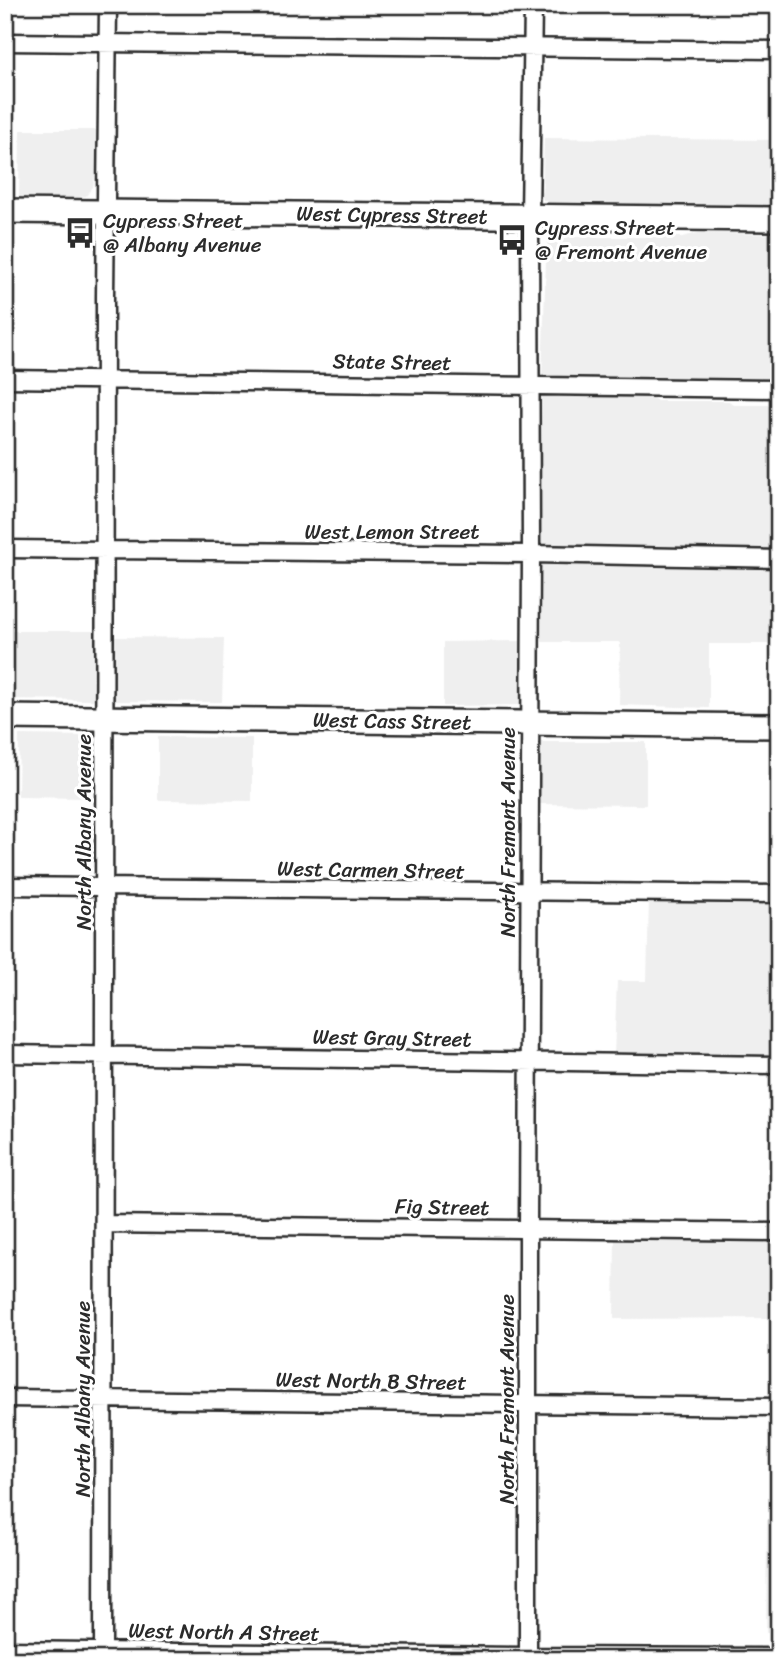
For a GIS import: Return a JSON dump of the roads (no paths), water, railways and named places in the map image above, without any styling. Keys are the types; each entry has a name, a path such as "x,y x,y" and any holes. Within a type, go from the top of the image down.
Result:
{"street":[{"name":"North Albany Avenue","path":"103,1656 105,212 108,5"},
{"name":"North Fremont Avenue","path":"528,1658 530,216 533,5"},
{"path":"5,42 779,50"},
{"name":"West Cypress Street","path":"5,211 779,219"},
{"name":"State Street","path":"5,379 779,389"},
{"name":"West Lemon Street","path":"5,550 531,554 779,559"},
{"name":"West Cass Street","path":"5,717 779,726"},
{"name":"West Carmen Street","path":"5,886 779,894"},
{"name":"West Gray Street","path":"5,1054 779,1065"},
{"name":"Fig Street","path":"104,1224 779,1232"},
{"name":"West North B Street","path":"5,1398 779,1407"},
{"name":"West North A Street","path":"5,1650 103,1656 779,1657"}],"place":[{"name":"Cypress Street @ Albany Avenue","path":"80,233"},
{"name":"Cypress Street @ Fremont Avenue","path":"512,240"}]}
